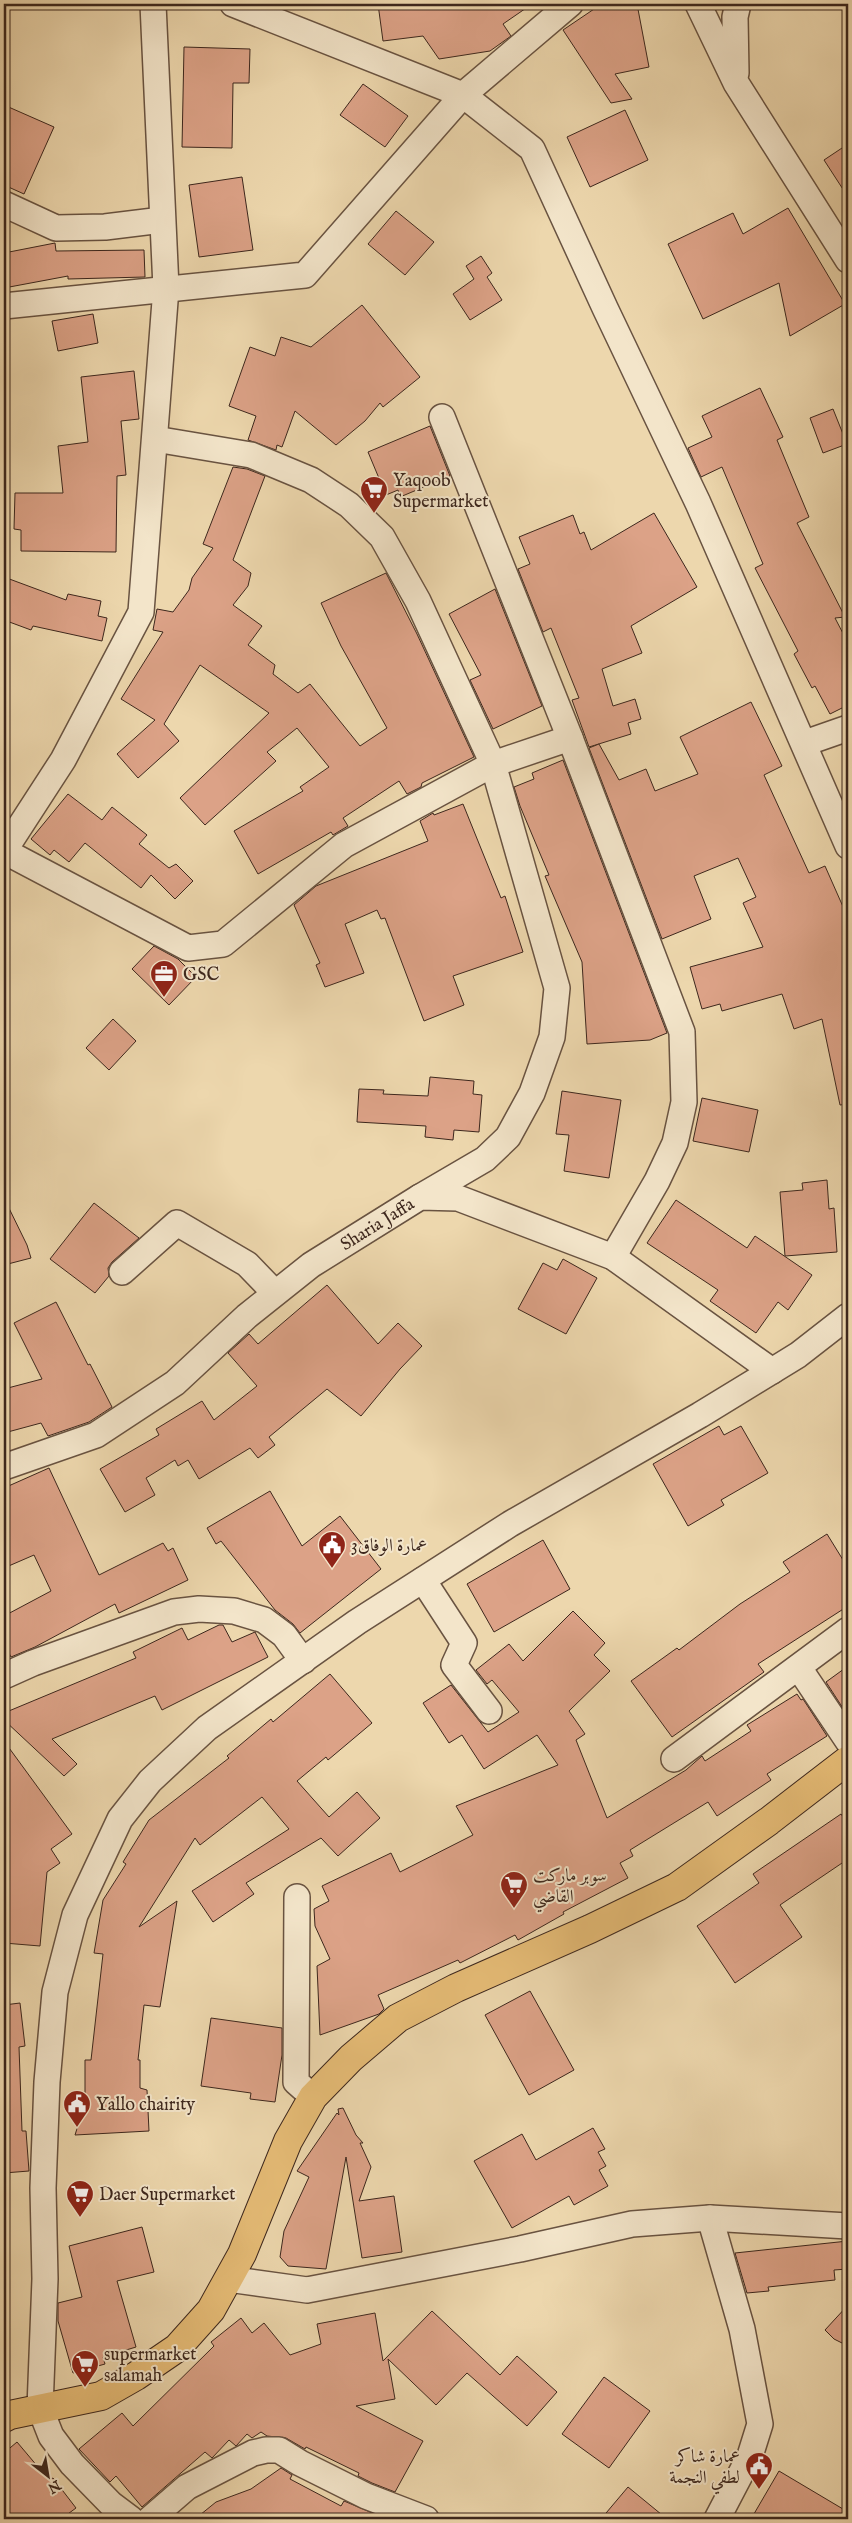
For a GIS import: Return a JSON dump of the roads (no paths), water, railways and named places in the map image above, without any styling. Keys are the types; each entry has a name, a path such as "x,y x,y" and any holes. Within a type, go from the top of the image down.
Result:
{"main road":[{"path":"4,2418 40,2408 101,2396 143,2372 177,2348 211,2310 242,2254 288,2141 312,2097 351,2058 398,2018 456,1988 590,1929 677,1887 769,1821 848,1760"}],"street":[{"path":"153,4 166,288 140,612 63,760 4,851 188,948 224,944 344,845 493,764 570,738"},
{"path":"233,4 462,95 532,149 698,503 805,743 848,846"},
{"path":"4,306 305,275 462,95 570,4"},
{"path":"698,4 736,83 848,260"},
{"path":"736,83 735,17 738,4"},
{"path":"4,204 56,228 105,227 162,220"},
{"path":"442,417 570,738 682,1032 684,1102 675,1143 657,1181 613,1257"},
{"path":"155,439 252,455 311,480 349,505 382,537 418,601 493,764 557,988 552,1036 532,1093 508,1137 485,1159 420,1197"},
{"path":"805,743 848,728"},
{"name":"Sharia Jaffa","path":"4,1467 96,1435 175,1383 247,1316 318,1260 420,1197 458,1198 613,1257 772,1371"},
{"path":"122,1272 177,1223 247,1264 275,1293"},
{"path":"131,2519 111,2504 72,2464 51,2436 40,2408 44,2279 43,2188 47,2082 55,1992 75,1915 120,1819 150,1781 207,1728 303,1661 510,1524 700,1415 798,1355 848,1316"},
{"path":"423,1580 464,1643 454,1666 489,1711"},
{"path":"4,1676 34,1663 174,1612 199,1609 234,1611 264,1620 284,1635 303,1661"},
{"path":"674,1759 848,1630"},
{"path":"799,1668 848,1741"},
{"path":"297,1897 296,2082 312,2097"},
{"path":"228,2279 307,2290 520,2249 632,2224 710,2218 848,2226"},
{"path":"710,2218 742,2329 760,2424 750,2456 717,2519"},
{"path":"150,2519 188,2487 231,2464 266,2450 280,2450 300,2463 366,2496 426,2519"}],"place":[{"name":"Yaqoob Supermarket","path":"374,514"},
{"name":"GSC","path":"164,998"},
{"name":"عمارة الوفاق3","path":"332,1569"},
{"name":"سوبر ماركت القاضي","path":"514,1909"},
{"name":"Yallo chairity","path":"77,2128"},
{"name":"Daer Supermarket","path":"80,2218"},
{"name":"supermarket salamah","path":"85,2388"},
{"name":"عمارة شاكر لطفي النجمة","path":"759,2490"}]}
